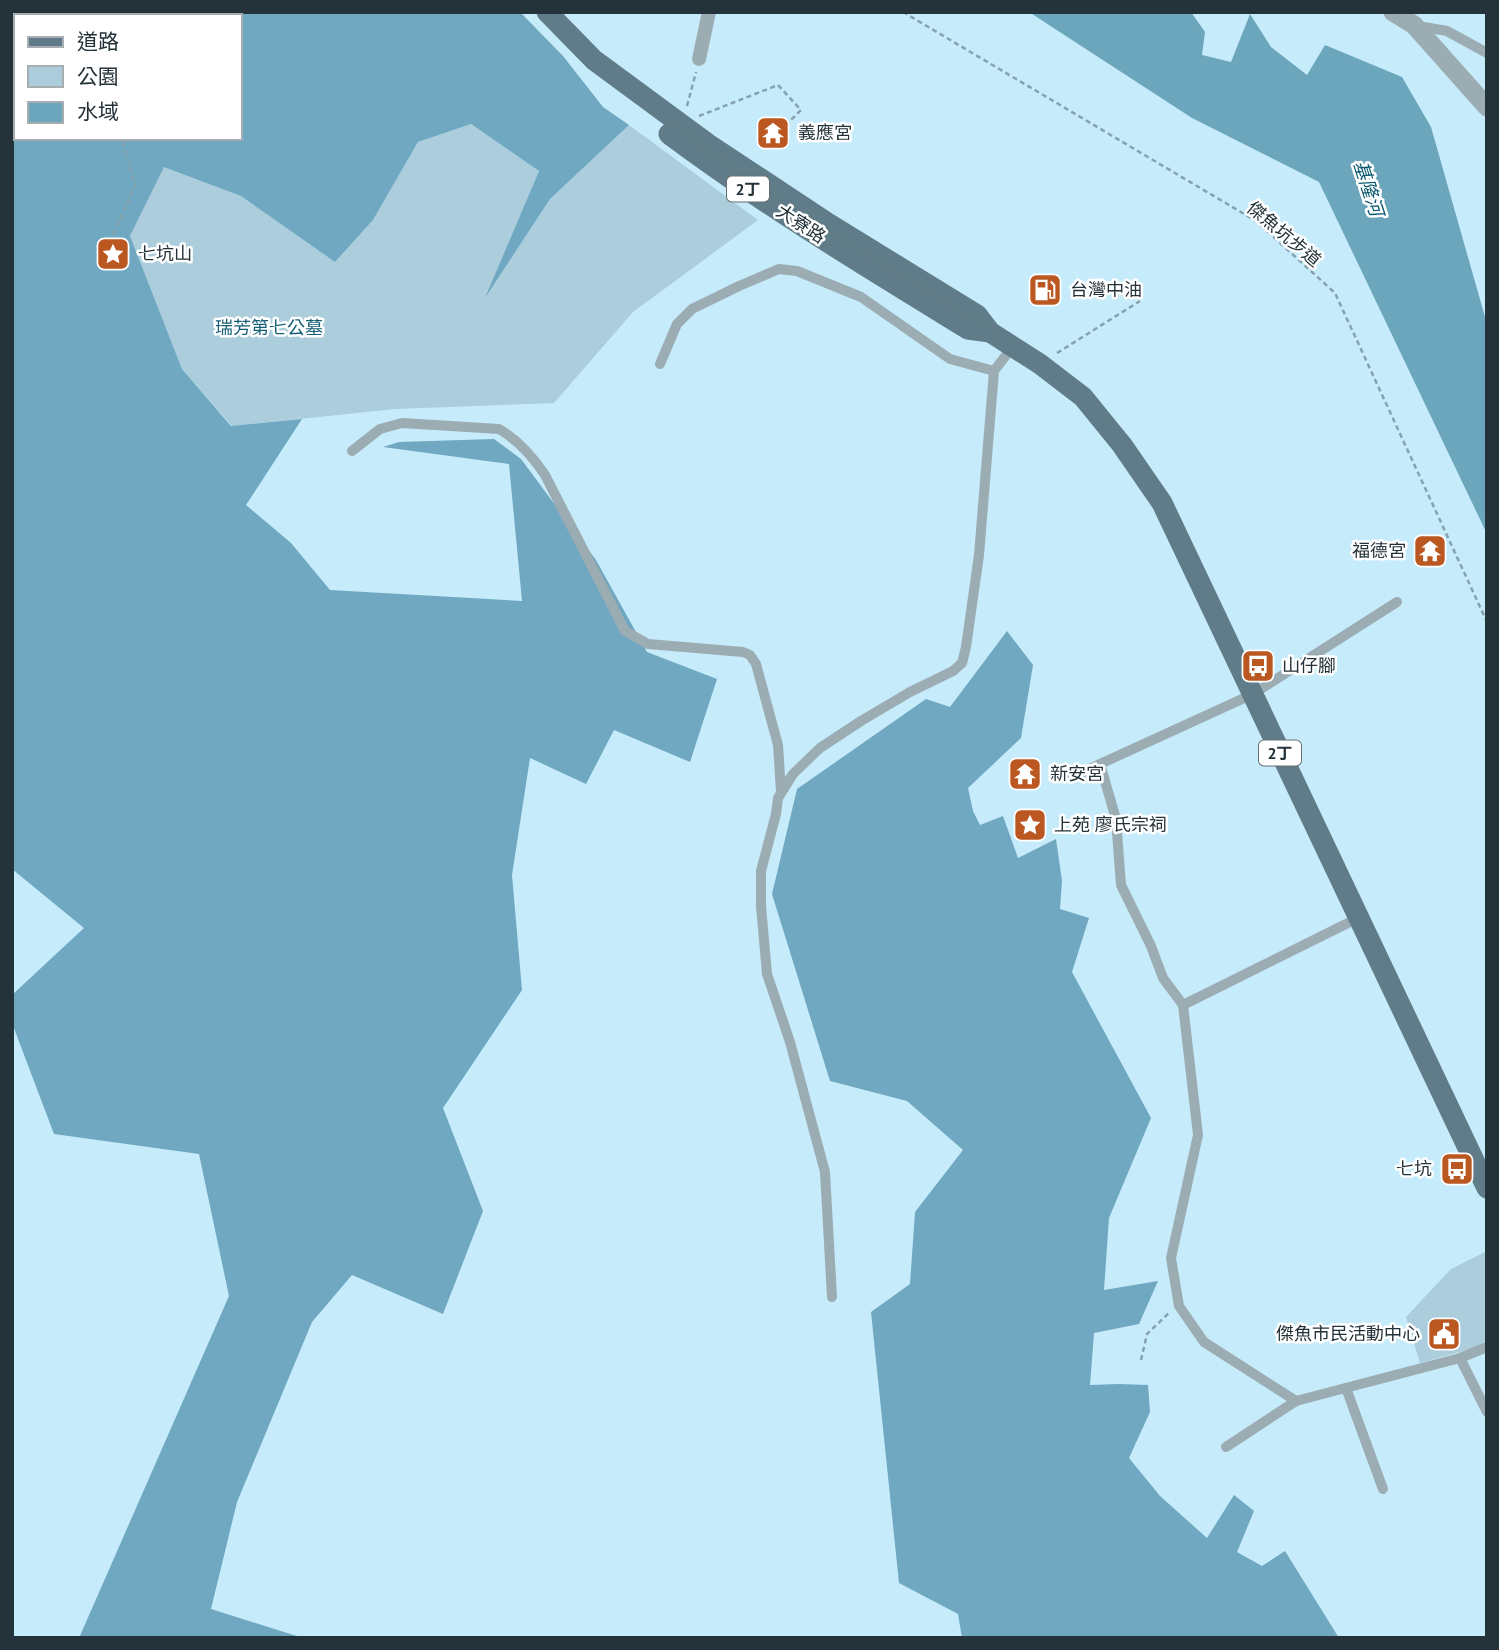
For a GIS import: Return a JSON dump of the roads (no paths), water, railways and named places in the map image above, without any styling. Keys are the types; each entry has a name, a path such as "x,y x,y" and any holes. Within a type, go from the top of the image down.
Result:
{"main road":[{"name":"大寮路","path":"529,12 581,68 697,155 820,237 968,329 990,331"},
{"name":"大寮路","path":"547,12 594,60 708,144 829,224 977,315 990,331 1026,354"},
{"name":"2丁","path":"1026,354 1083,397 1122,445 1162,503 1487,1188"}],"street":[{"path":"699,59 709,12"},
{"path":"1393,12 1413,25 1487,107"}],"lane":[{"path":"1413,25 1447,32 1487,53"},
{"path":"660,364 677,324 692,309 779,269 797,271 861,297 950,359 994,371 1026,354"},
{"path":"832,1297 825,1172 790,1042 768,974 761,906 761,871 778,798 793,774 820,748 861,720 953,671 961,663 967,647 979,555 994,371"},
{"path":"352,451 380,429 402,423 499,429 509,435 545,475 625,631 648,643 743,652 750,656 756,664 778,745 781,792"},
{"path":"1072,778 1252,694 1397,602"},
{"path":"1100,764 1116,820 1121,885 1151,946 1163,978 1183,1005 1198,1135 1171,1258 1179,1306 1204,1342 1296,1401"},
{"path":"1183,1005 1358,918"},
{"path":"1226,1447 1296,1401 1460,1358 1487,1347"},
{"path":"1460,1358 1487,1412"},
{"path":"1346,1388 1383,1489"}],"water":[{"name":"基隆河","path":"1029,12 1191,12 1205,32 1202,55 1231,62 1250,14 1271,47 1307,75 1325,45 1402,77 1431,127 1487,324 1487,534 1319,182 1192,118"}],"place":[{"name":"義應宮","path":"773,133"},
{"name":"七坑山","path":"113,254"},
{"name":"台灣中油","path":"1045,290"},
{"name":"福德宮","path":"1430,551"},
{"name":"山仔腳","path":"1258,666"},
{"name":"新安宮","path":"1025,774"},
{"name":"上苑 廖氏宗祠","path":"1030,825"},
{"name":"七坑","path":"1457,1169"},
{"name":"傑魚市民活動中心","path":"1444,1334"}],"park label":[{"name":"瑞芳第七公墓","path":"269,328"}]}
